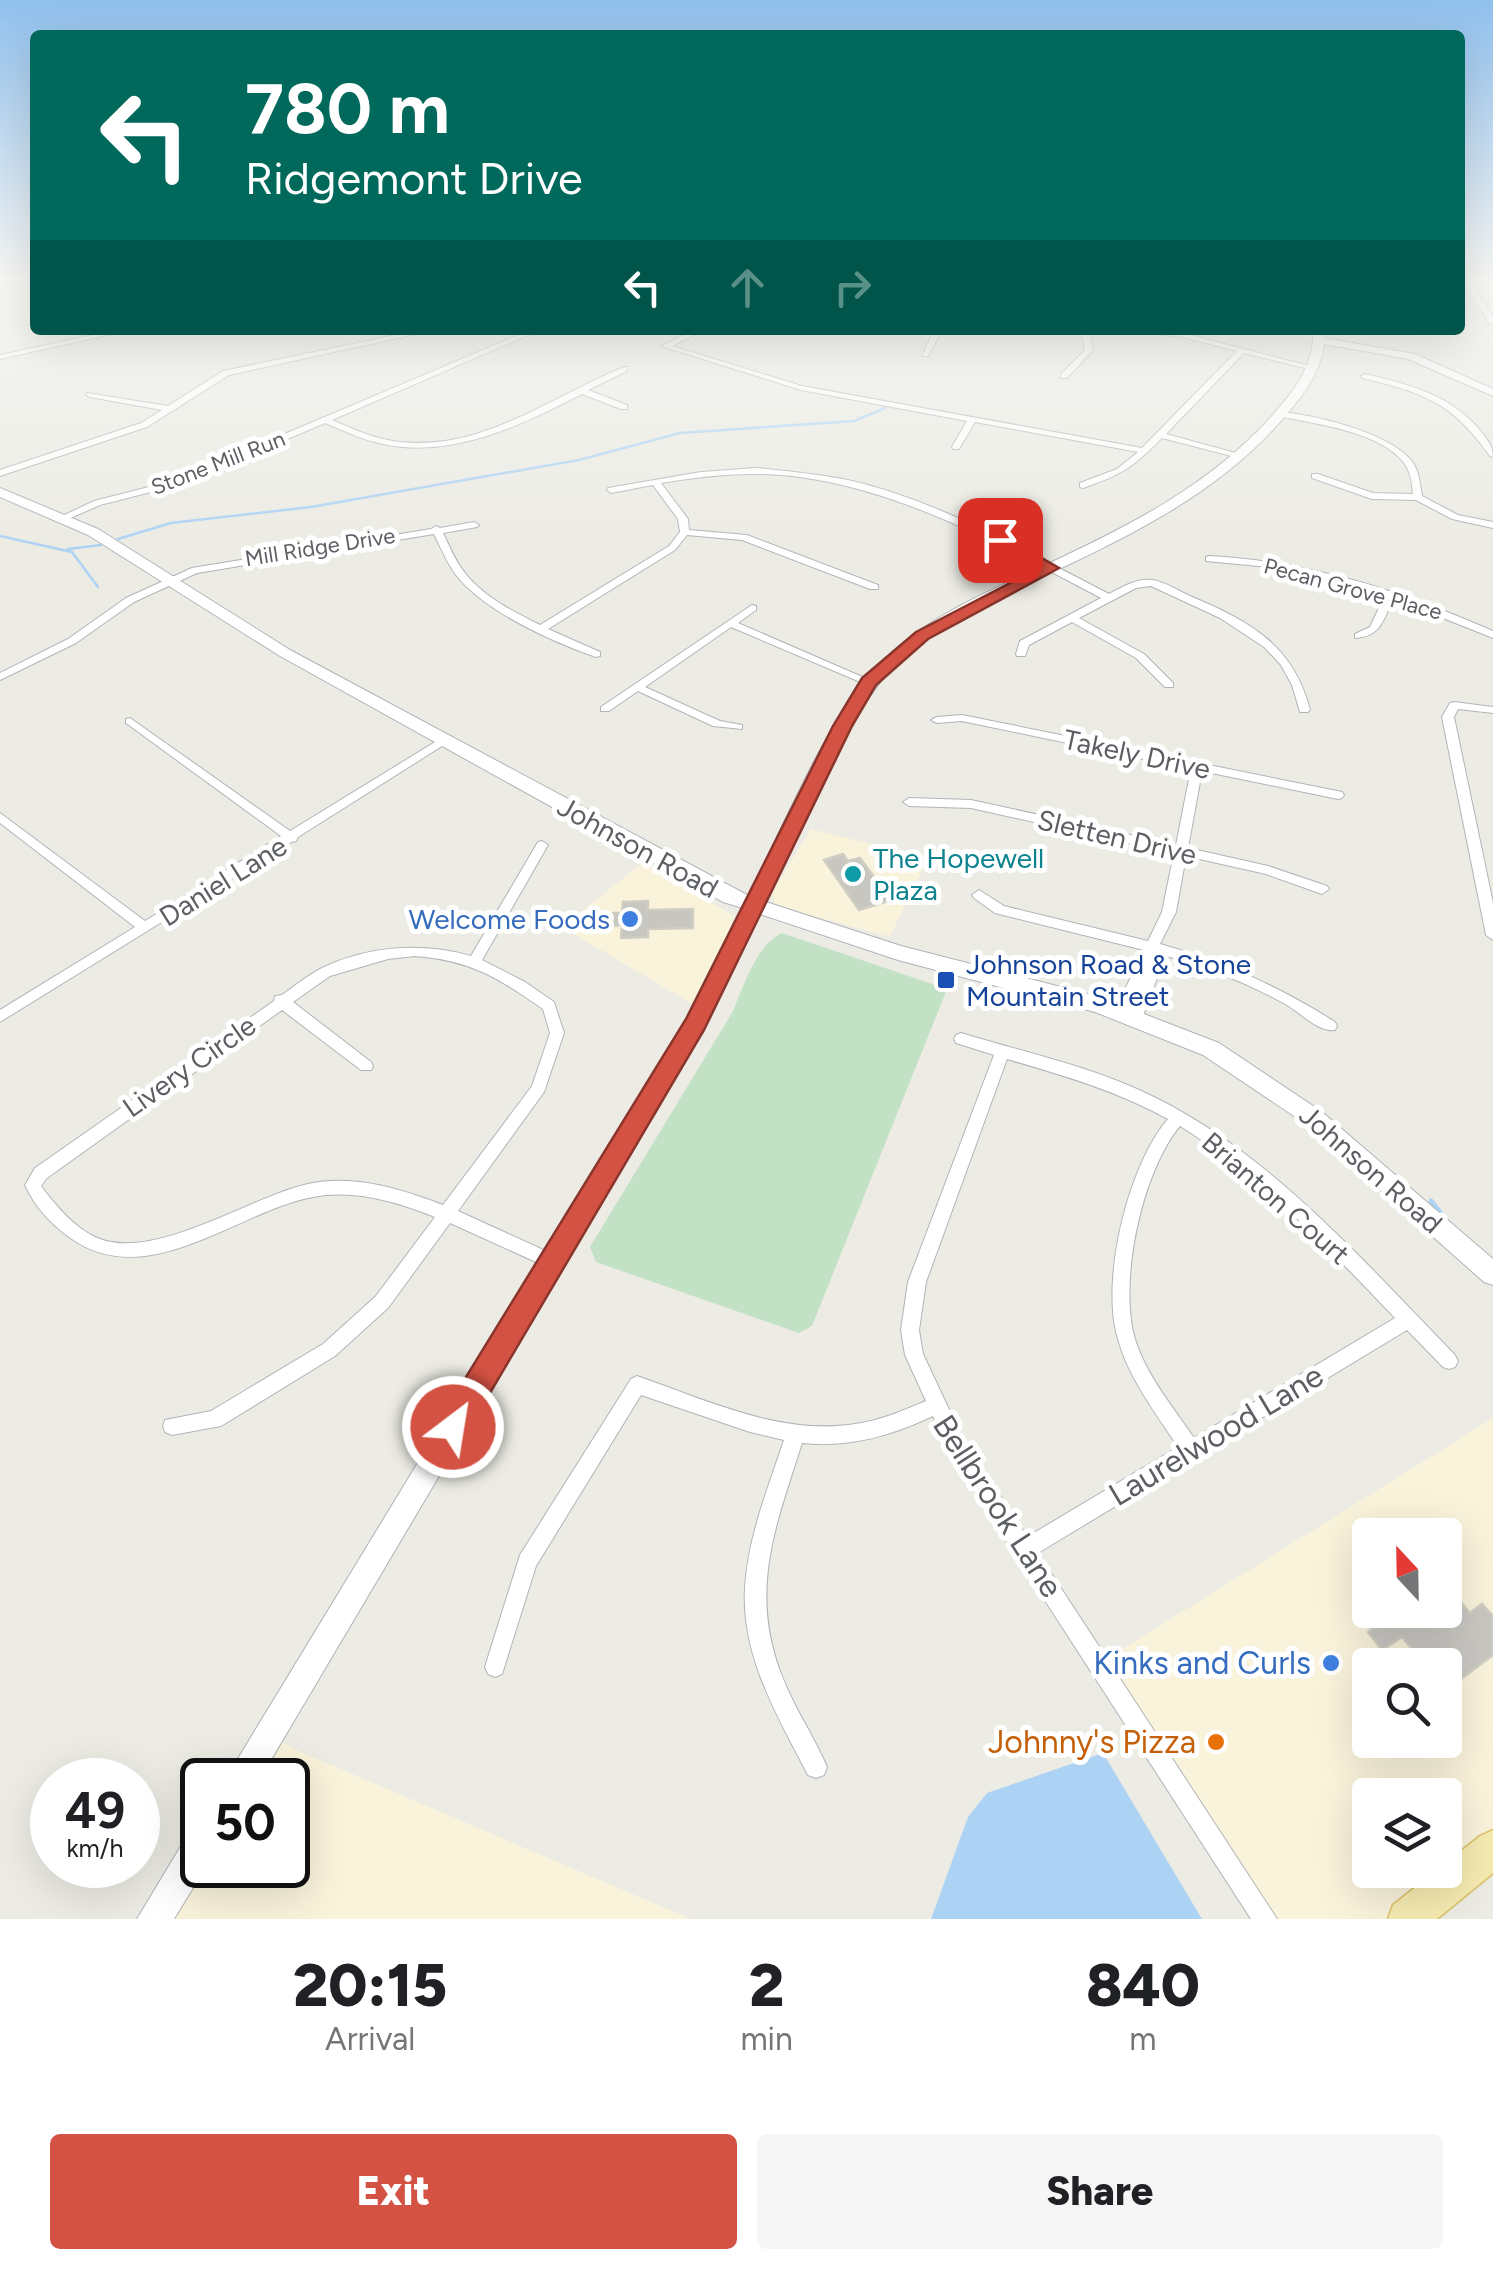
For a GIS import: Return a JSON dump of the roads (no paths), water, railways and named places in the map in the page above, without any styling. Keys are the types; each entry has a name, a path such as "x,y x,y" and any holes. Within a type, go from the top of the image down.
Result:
{"main road":[{"path":"1432,366 1493,393"},
{"path":"254,1758 696,1024 842,726 869,682 922,636 1178,506 1240,457 1281,414 1313,368"},
{"name":"Johnson Road","path":"0,492 101,536 169,582 444,741 753,908 898,954 1128,1014 1211,1049 1279,1091 1493,1274"},
{"path":"1407,1919 1493,1849"},
{"path":"154,1919 180,1878"}],"street":[{"path":"0,474 144,426 212,379 255,366"},
{"name":"Stone Mill Run","path":"63,518 97,503 180,482 453,366"},
{"path":"728,366 801,388 1144,451"},
{"path":"1064,376 1074,366"},
{"path":"1083,485 1120,471 1228,366"},
{"path":"1303,366 1313,368"},
{"path":"325,420 378,441 440,443 492,430 624,368"},
{"path":"1365,376 1444,399 1461,411 1493,454"},
{"path":"580,390 624,407"},
{"path":"90,395 172,409"},
{"path":"1281,414 1346,430 1390,448 1413,472 1418,497"},
{"path":"956,447 972,420"},
{"path":"1160,435 1240,457"},
{"path":"611,490 753,471 831,479 923,508 1000,540 1108,598"},
{"path":"1314,476 1372,496 1418,497 1455,517 1493,525"},
{"path":"542,628 672,548 685,532 683,519 656,482"},
{"name":"Mill Ridge Drive","path":"169,582 213,564 474,525"},
{"path":"436,529 460,575 479,594 509,614 596,654"},
{"path":"685,532 744,537 874,587"},
{"name":"Pecan Grove Place","path":"1208,559 1304,572 1390,595 1493,635"},
{"path":"0,677 50,654 130,600 169,582"},
{"path":"1021,654 1024,643 1134,585 1152,583 1246,629 1288,662 1304,710"},
{"path":"1358,636 1374,629 1390,595"},
{"path":"605,709 752,608"},
{"path":"1072,618 1140,656 1170,685"},
{"path":"730,623 869,682"},
{"path":"636,687 717,724 738,727"},
{"path":"1493,710 1454,705 1448,717 1493,935"},
{"name":"Takely Drive","path":"936,720 962,718 1338,795"},
{"path":"130,721 292,838"},
{"name":"Daniel Lane","path":"0,1017 444,741"},
{"path":"1128,1014 1157,960 1154,948 1183,852 1197,766"},
{"name":"Sletten Drive","path":"909,802 962,803 1268,870 1322,889"},
{"path":"0,817 144,928"},
{"path":"475,960 542,844"},
{"path":"979,895 1000,910 1154,948 1290,996 1330,1026"},
{"name":"Livery Circle","path":"172,1426 214,1420 329,1350 382,1302 444,1215 538,1088 557,1033 548,1006 475,960 448,952 379,953 325,972 280,1000 41,1173 33,1184 37,1195 74,1236 108,1249 146,1252 202,1232 246,1209 308,1191 343,1187 394,1196 444,1215 554,1262"},
{"path":"280,1000 366,1066"},
{"name":"Brianton Court","path":"961,1040 1149,1101 1178,1118 1245,1164 1449,1361"},
{"name":"Bellbrook Lane","path":"1002,1052 925,1258 912,1308 914,1355 934,1406 1265,1919"},
{"path":"1178,1118 1160,1140 1145,1169 1120,1266 1118,1310 1134,1364 1191,1450"},
{"name":"Laurelwood Lane","path":"1024,1550 1408,1320"},
{"path":"495,1666 527,1562 636,1386 795,1436 823,1439 876,1433 934,1406"},
{"path":"795,1436 762,1543 755,1609 776,1692 816,1767"}],"water":[{"path":"1103,1753 1202,1919 931,1919 968,1817 987,1793"}],"waterway":[{"path":"118,539 171,523 311,507 579,460 680,433 854,421 885,408"},
{"path":"0,536 72,552 98,587"},
{"path":"68,549 101,545"},
{"path":"1431,1201 1444,1217"}],"place":[{"name":"The Hopewell Plaza","path":"853,874"},
{"name":"Welcome Foods","path":"630,919"},
{"name":"Johnson Road & Stone Mountain Street","path":"946,980"},
{"name":"Kinks and Curls","path":"1331,1663"},
{"name":"Johnny's Pizza","path":"1216,1742"}]}
